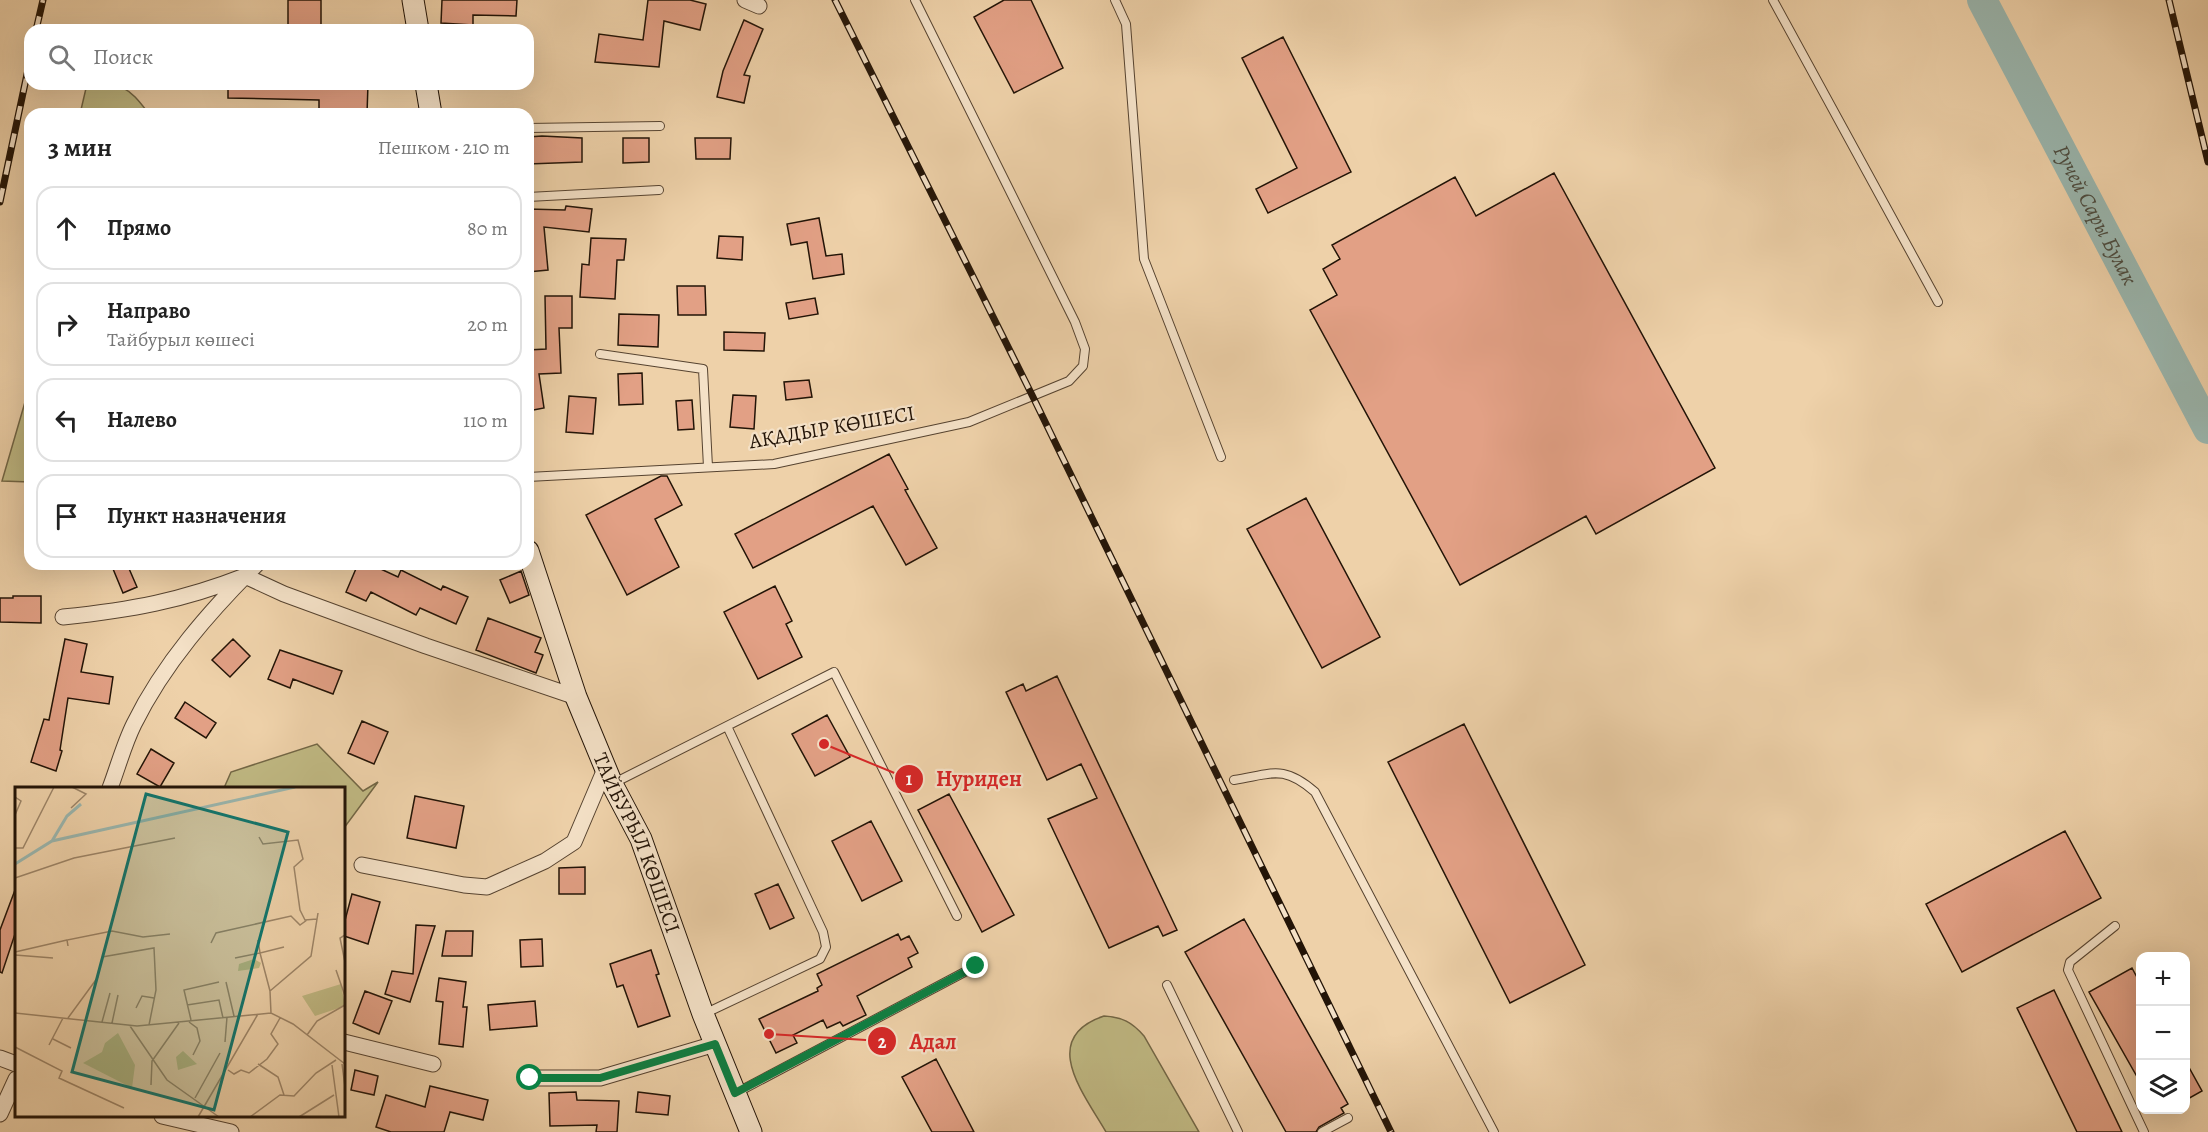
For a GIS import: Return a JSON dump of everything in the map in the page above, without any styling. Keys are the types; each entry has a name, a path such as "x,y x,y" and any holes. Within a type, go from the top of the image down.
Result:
{"main road":[{"path":"413,0 417,24"},
{"path":"427,90 430,108"},
{"name":"ТАЙБУРЫЛ КӨШЕСІ","path":"534,568 576,697 609,777 641,839 703,1014 751,1132"}],"street":[{"path":"111,787 134,724 166,671 203,621 251,570"},
{"path":"63,617 144,607 197,595 245,576 284,594 426,646 576,697"},
{"path":"362,865 464,885 486,887 545,861 574,842 609,777"},
{"path":"345,1042 433,1064"},
{"path":"530,1078 600,1078 715,1044"},
{"path":"0,1058 15,1064"},
{"path":"0,1114 15,1081"},
{"path":"166,1117 231,1132"}],"lane":[{"name":"АҚАДЫР КӨШЕСІ","path":"534,477 784,462 969,422 1070,381 1083,366 1085,349 1075,322 915,0"},
{"path":"1114,0 1126,24 1144,259 1221,457"},
{"path":"1773,0 1938,302"},
{"path":"534,128 660,126"},
{"path":"534,197 659,189"},
{"path":"600,354 703,369 708,467"},
{"path":"609,777 727,726 834,672 957,916"},
{"path":"703,1014 820,959 826,947 823,932 727,726"},
{"path":"1234,780 1283,772 1294,776 1315,792 1494,1132"},
{"path":"2115,926 2070,962 2068,970 2144,1132"},
{"path":"735,1093 976,966"},
{"path":"1167,985 1238,1132"},
{"path":"1322,1132 1348,1118"}],"shaded area":[{"path":"86,90 126,90 144,108 81,108"},
{"path":"24,406 24,482 2,481"},
{"path":"317,744 363,791 378,782 345,827 345,787 224,787 231,772"},
{"path":"1104,1016 1126,1021 1144,1036 1199,1132 1106,1132 1078,1084 1072,1068 1070,1052 1073,1038 1084,1026"}],"building":[{"path":"288,0 321,0 321,24 288,24"},
{"path":"442,0 517,0 516,16 473,15 473,24 441,23"},
{"path":"648,0 690,0 706,4 700,30 664,21 659,67 595,62 599,34 643,40"},
{"path":"1004,0 1031,0 1063,68 1014,93 974,17"},
{"path":"744,20 763,29 744,75 750,76 744,103 717,97 723,71"},
{"path":"1283,37 1351,172 1268,213 1256,189 1297,168 1242,58"},
{"path":"228,90 368,90 367,108 319,108 319,100 228,98"},
{"path":"534,137 582,138 582,162 534,164"},
{"path":"623,138 649,138 649,162 623,163"},
{"path":"695,138 731,138 730,159 696,159"},
{"path":"1554,173 1715,468 1596,534 1586,516 1460,585 1310,310 1337,295 1323,269 1340,259 1332,245 1455,177 1476,216"},
{"path":"566,206 592,209 589,232 544,227 548,270 534,271 534,209 565,210"},
{"path":"819,218 826,256 842,254 844,274 813,279 807,242 791,245 787,224"},
{"path":"719,236 743,237 742,260 717,258"},
{"path":"591,238 626,239 624,260 617,260 615,299 580,297 582,264 589,265"},
{"path":"677,286 705,286 706,315 678,315"},
{"path":"545,296 572,296 572,328 559,328 561,373 539,374 544,408 534,410 534,350 546,349"},
{"path":"815,298 818,314 789,319 786,303"},
{"path":"619,314 659,315 658,347 618,345"},
{"path":"724,332 765,333 764,351 724,350"},
{"path":"642,373 643,404 619,405 618,374"},
{"path":"809,380 812,397 786,400 784,382"},
{"path":"733,395 756,396 754,429 730,427"},
{"path":"569,396 596,398 593,434 566,432"},
{"path":"692,400 694,429 678,430 676,401"},
{"path":"889,454 908,489 905,490 937,548 906,565 873,506 753,568 735,534"},
{"path":"661,476 667,476 682,505 655,519 679,567 627,595 586,515"},
{"path":"1306,498 1380,637 1322,668 1247,529"},
{"path":"113,570 130,570 137,587 123,593"},
{"path":"355,570 383,570 398,577 401,570 441,590 443,586 468,597 456,624 420,608 416,615 371,592 366,601 346,592"},
{"path":"521,571 529,595 510,603 500,580"},
{"path":"775,586 792,621 786,624 802,657 758,679 724,612"},
{"path":"13,596 41,596 41,623 0,622 0,598 13,598"},
{"path":"488,618 541,638 535,652 543,655 536,673 476,650"},
{"path":"65,639 87,644 81,672 113,677 109,704 68,698 60,750 62,751 56,771 31,762 44,719 49,720"},
{"path":"233,639 250,656 230,677 212,660"},
{"path":"280,650 342,671 333,694 293,679 290,688 268,679"},
{"path":"1057,676 1177,930 1163,936 1158,926 1109,948 1048,819 1097,798 1081,764 1047,780 1006,692 1023,684 1026,691"},
{"path":"185,702 216,723 206,738 175,718"},
{"path":"827,715 850,757 815,776 792,734"},
{"path":"362,721 388,732 374,764 348,753"},
{"path":"1464,724 1585,965 1510,1003 1388,762"},
{"path":"151,749 174,763 160,787 137,774"},
{"path":"949,794 1014,915 982,932 918,810"},
{"path":"415,796 464,806 456,848 407,838"},
{"path":"871,821 902,881 862,901 832,841"},
{"path":"2065,831 2101,898 1962,972 1926,904"},
{"path":"585,867 585,894 559,894 559,868"},
{"path":"778,884 794,918 770,929 755,894"},
{"path":"15,890 15,934 2,973 0,972 0,930"},
{"path":"352,894 380,902 368,944 345,936 345,920"},
{"path":"1244,919 1348,1104 1341,1108 1344,1113 1319,1127 1316,1132 1286,1132 1185,952"},
{"path":"416,925 435,926 410,1002 385,994 392,971 413,974"},
{"path":"446,931 473,931 472,956 442,956"},
{"path":"898,934 901,940 909,936 918,953 908,958 912,967 857,996 866,1015 843,1026 840,1022 827,1028 823,1020 793,1035 797,1043 776,1053 759,1019 818,991 817,988 822,985 817,974"},
{"path":"542,939 543,966 521,967 520,940"},
{"path":"651,950 659,974 656,975 670,1016 638,1027 623,985 617,987 610,964"},
{"path":"2132,968 2136,976 2136,1075 2089,992"},
{"path":"439,978 466,982 463,1007 467,1007 463,1047 439,1044 443,1002 436,1001"},
{"path":"2054,990 2122,1132 2077,1132 2017,1008"},
{"path":"365,991 392,1001 379,1034 353,1023"},
{"path":"535,1001 537,1026 490,1030 488,1005"},
{"path":"936,1059 974,1132 932,1132 902,1077"},
{"path":"2190,1069 2202,1091 2190,1098"},
{"path":"355,1070 378,1076 374,1095 351,1090"},
{"path":"430,1086 488,1100 483,1120 450,1112 444,1132 391,1132 376,1127 386,1095 425,1107"},
{"path":"576,1092 577,1100 619,1101 617,1132 596,1132 597,1125 550,1126 549,1093"},
{"path":"638,1092 670,1096 668,1115 636,1112"}],"waterway":[{"name":"Ручей Сары Булак","path":"1982,0 2208,429"}],"railway":[{"path":"37,24 43,0"},
{"path":"835,0 1033,397 1391,1132"},
{"path":"2169,0 2208,162"},
{"path":"0,202 24,88"}],"place":[{"name":"Нуриден","path":"824,744"},
{"name":"Адал","path":"769,1034"}],"route":[{"path":"530,1078 600,1078 715,1044 735,1093 976,966"}]}
